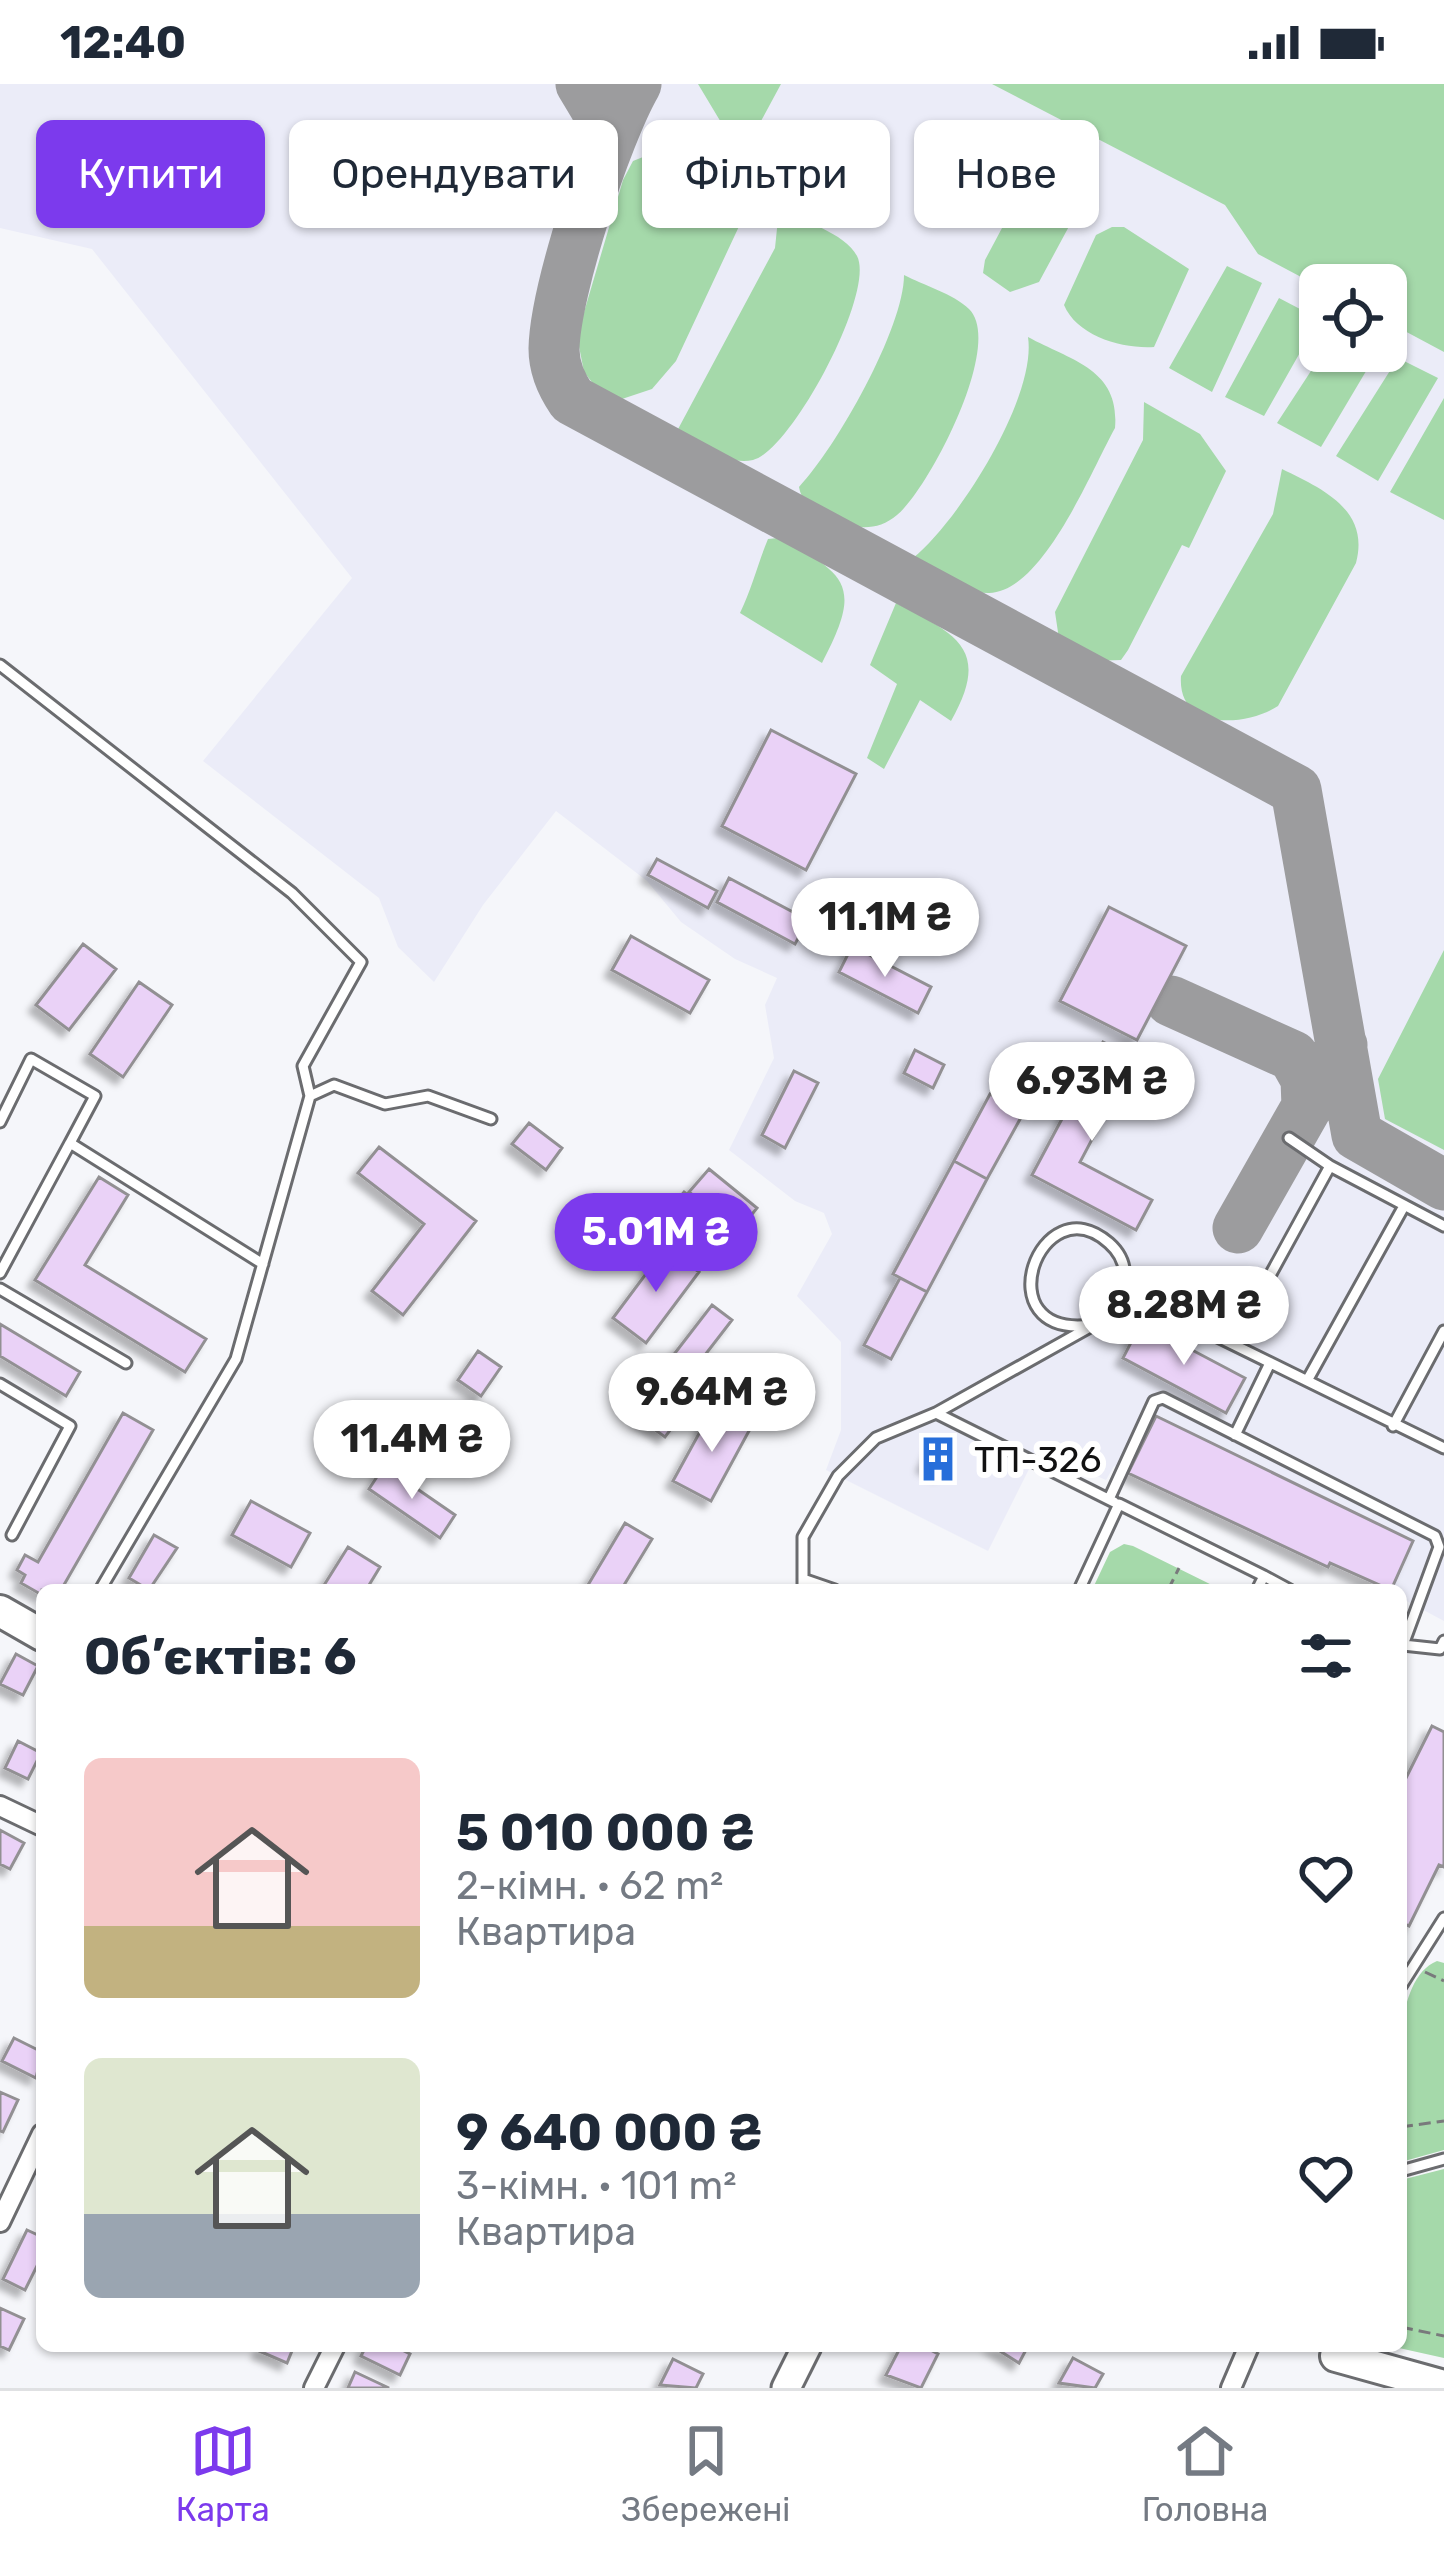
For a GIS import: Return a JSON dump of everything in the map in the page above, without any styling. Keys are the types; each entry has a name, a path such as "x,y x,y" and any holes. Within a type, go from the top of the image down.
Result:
{"main road":[{"path":"0,1611 36,1632"},
{"path":"1329,2352 1393,2388"},
{"path":"1330,2352 1444,2386"}],"street":[{"path":"0,1806 36,1823"},
{"path":"0,2222 36,2147"},
{"path":"314,2388 332,2352"},
{"path":"786,2388 804,2352"},
{"path":"1231,2388 1246,2352"}],"lane":[{"path":"0,664 292,893 361,962 303,1066 310,1096 236,1359 104,1584"},
{"path":"0,1122 31,1059 94,1096 0,1273"},
{"path":"310,1096 334,1085 385,1104 428,1096 491,1119"},
{"path":"1289,1138 1330,1166 1444,1226"},
{"path":"70,1143 263,1264"},
{"path":"1233,1342 1330,1166"},
{"path":"1308,1379 1404,1207"},
{"path":"803,1584 803,1537 838,1476 876,1438 936,1413 1106,1318 1124,1291 1122,1261 1102,1238 1072,1231 1044,1244 1030,1271 1036,1302 1060,1323 1091,1324"},
{"path":"0,1288 127,1363"},
{"path":"1124,1291 1444,1448"},
{"path":"1393,1426 1444,1331"},
{"path":"1235,1435 1270,1363"},
{"path":"0,1384 70,1426 11,1535"},
{"path":"1081,1584 1159,1398 1439,1541 1407,1632"},
{"path":"936,1413 1279,1584"},
{"path":"1260,1584 1264,1576"},
{"path":"1407,1646 1440,1649 1444,1642"},
{"path":"1407,1977 1444,1918"},
{"path":"1407,2169 1444,2159"}],"path":[{"path":"1171,1584 1178,1568"},
{"path":"1424,1971 1444,1981"},
{"path":"1407,2126 1444,2121"},
{"path":"1407,2328 1444,2336"}],"shaded area":[{"path":"0,84 1444,84 1444,1621 1407,1601 1407,1584 1373,1584 1331,1564 1328,1567 1114,1466 1106,1480 1038,1451 988,1551 826,1470 841,1430 841,1342 797,1296 832,1234 824,1213 795,1201 729,1150 774,1058 765,1005 777,978 735,959 681,922 647,881 556,811 483,905 434,982 398,947 379,898 203,761 352,578 92,249 0,228"}],"green space":[{"path":"698,84 781,84 762,120 720,120"},
{"path":"992,84 1444,84 1444,352 1407,332 1407,264 1299,264 1299,276 1258,254 1225,205 1099,140 1099,120 1061,120"},
{"path":"642,157 642,228 738,228 676,361 652,389 622,399 598,390 584,372 577,336 609,228 618,228 618,197 633,161"},
{"path":"1124,227 1189,269 1154,347 1102,338 1079,325 1064,305 1096,235"},
{"path":"777,228 822,228 851,248 860,275 842,334 808,401 769,450 753,460 733,460 677,431 775,248"},
{"path":"1002,228 1068,228 1039,282 1010,292 983,273"},
{"path":"1227,266 1262,283 1212,392 1169,368"},
{"path":"904,275 969,309 978,327 977,352 958,416 910,500 889,521 855,526 814,508 799,487 831,445 881,355"},
{"path":"1279,298 1299,308 1299,354 1264,416 1225,397"},
{"path":"1028,337 1090,369 1101,380 1115,408 1115,428 1046,552 1009,587 979,592 913,558 972,488 1008,424 1028,362"},
{"path":"1407,362 1438,378 1378,481 1336,456 1389,372 1407,372"},
{"path":"1310,372 1366,372 1321,447 1277,423"},
{"path":"1444,398 1444,520 1390,492"},
{"path":"1144,402 1200,434 1226,471 1189,548 1182,545 1121,660 1092,661 1059,639 1055,612 1143,440"},
{"path":"1282,469 1327,494 1350,515 1359,545 1356,563 1278,706 1248,718 1216,720 1190,707 1181,676 1273,514"},
{"path":"778,538 821,563 842,586 842,617 822,663 740,613 768,539"},
{"path":"896,603 951,635 967,660 968,677 951,721 920,700 884,769 867,758 897,684 870,665"},
{"path":"1444,950 1444,1150 1385,1119 1378,1079"},
{"path":"1124,1544 1133,1546 1210,1584 1095,1584 1110,1552"},
{"path":"1437,1961 1444,1963 1444,2150 1407,2160 1407,2004 1421,1974"},
{"path":"1444,2169 1444,2358 1407,2350 1407,2178"}],"building":[{"path":"771,730 856,774 806,870 722,826"},
{"path":"657,859 717,891 708,908 648,875"},
{"path":"729,878 808,920 795,944 717,902"},
{"path":"1109,907 1186,946 1137,1040 1060,1001"},
{"path":"631,936 709,980 690,1013 612,970"},
{"path":"83,944 116,969 69,1030 36,1005"},
{"path":"852,946 931,987 918,1013 839,972"},
{"path":"139,982 172,1005 123,1077 90,1054"},
{"path":"1103,1042 1135,1058 1080,1162 1152,1200 1136,1230 1032,1175"},
{"path":"915,1050 944,1065 933,1088 904,1073"},
{"path":"794,1071 818,1083 785,1148 762,1135"},
{"path":"990,1094 1024,1112 987,1179 954,1161"},
{"path":"529,1123 562,1148 546,1170 512,1144"},
{"path":"379,1147 476,1221 403,1315 372,1291 424,1224 358,1173"},
{"path":"954,1161 987,1179 927,1292 893,1274"},
{"path":"709,1169 757,1208 738,1232 689,1192"},
{"path":"99,1177 128,1195 85,1265 206,1339 185,1372 35,1280"},
{"path":"684,1192 738,1235 723,1253 669,1210"},
{"path":"666,1247 699,1272 646,1343 613,1318"},
{"path":"900,1278 927,1292 891,1359 864,1345"},
{"path":"712,1305 732,1320 695,1368 675,1353"},
{"path":"1141,1323 1245,1378 1226,1413 1123,1358"},
{"path":"0,1324 80,1372 66,1396 0,1356"},
{"path":"478,1351 501,1367 481,1396 458,1380"},
{"path":"668,1381 693,1400 665,1437 640,1419"},
{"path":"713,1408 750,1429 711,1501 673,1481"},
{"path":"123,1413 153,1430 64,1584 36,1584 36,1592 21,1583 25,1575 17,1570 25,1555 38,1562"},
{"path":"1156,1416 1413,1541 1394,1584 1377,1584 1330,1563 1328,1567 1128,1473"},
{"name":"ТП-326","path":"934,1444 952,1453 941,1473 924,1465"},
{"path":"384,1466 455,1515 440,1538 369,1489"},
{"path":"251,1501 310,1533 291,1567 232,1535"},
{"path":"625,1523 652,1539 625,1584 589,1584"},
{"path":"154,1535 177,1548 153,1584 129,1578"},
{"path":"348,1547 380,1567 370,1584 325,1584"},
{"path":"16,1654 36,1665 23,1695 0,1684"},
{"path":"1432,1726 1444,1732 1444,1867 1439,1865 1409,1926 1407,1925 1407,1776"},
{"path":"18,1741 36,1750 28,1779 5,1768"},
{"path":"0,1830 24,1843 10,1869 0,1864"},
{"path":"14,2038 36,2049 36,2078 2,2061"},
{"path":"0,2092 18,2100 3,2132 0,2131"},
{"path":"27,2230 36,2234 36,2268 25,2290 3,2279"},
{"path":"0,2308 24,2319 9,2350 0,2346"},
{"path":"261,2352 292,2352 287,2363"},
{"path":"363,2352 410,2354 400,2375 361,2356"},
{"path":"898,2352 938,2354 921,2388 886,2375"},
{"path":"1002,2352 1025,2352 1019,2363"},
{"path":"1073,2358 1103,2374 1095,2388 1059,2383"},
{"path":"673,2359 703,2374 696,2388 660,2385"},
{"path":"355,2372 389,2388 348,2388"}],"taxiway":[{"path":"581,84 599,120"},
{"path":"636,84 597,175 563,290 554,356 572,400 1296,790 1357,1135 1444,1185"},
{"path":"1171,1001 1293,1056 1306,1079 1307,1107"},
{"path":"1238,1228 1342,1045"}],"place":[{"name":"ТП-326","path":"938,1459"}]}
